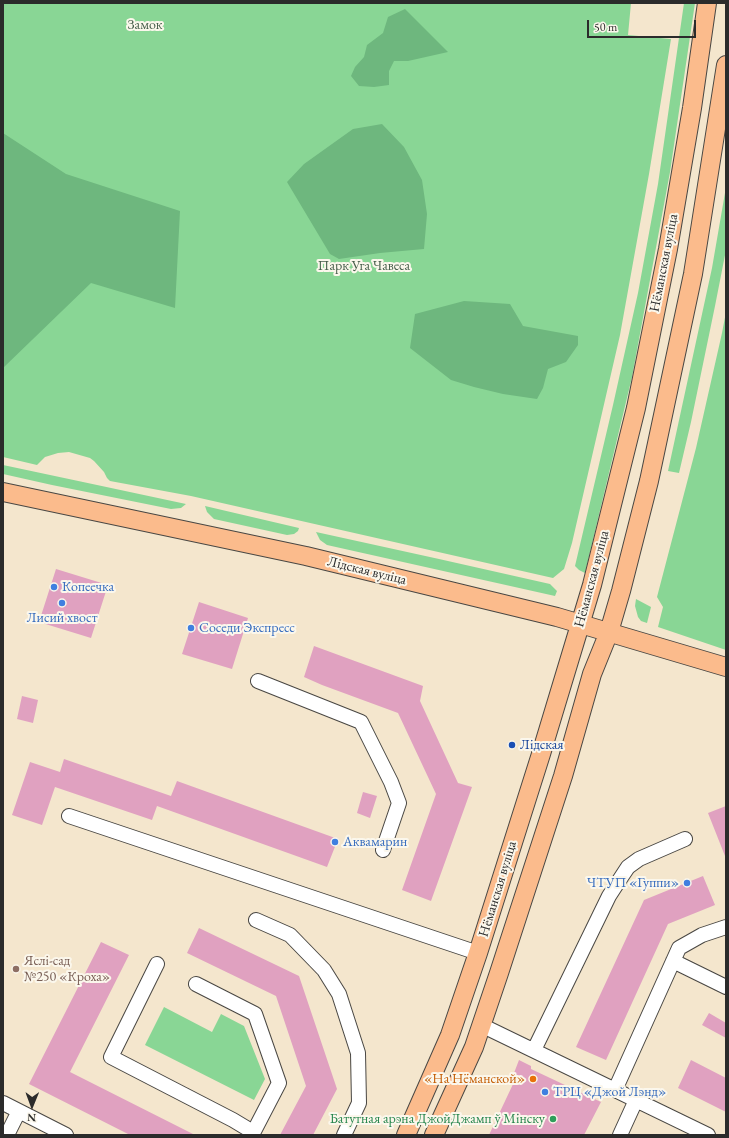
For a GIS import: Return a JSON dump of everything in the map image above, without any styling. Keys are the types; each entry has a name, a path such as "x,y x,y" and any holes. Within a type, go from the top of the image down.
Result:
{"main road":[{"name":"Нёманская вуліца","path":"406,1135 450,1035 478,953 592,585 636,408 668,249 692,108 706,3"},
{"name":"Нёманская вуліца","path":"434,1135 474,1047 500,973 563,776 592,674 621,592 649,481 693,274 726,65"},
{"name":"Лідская вуліца","path":"3,492 306,556 549,615 726,667"}],"lane":[{"path":"258,681 361,722 391,782 399,803 383,850"},
{"path":"69,816 478,953"},
{"path":"534,1050 609,896 628,867 639,859 686,839"},
{"path":"256,920 290,935 324,970 339,994 358,1053 359,1103 344,1135"},
{"path":"615,1090 679,948 702,935 726,927"},
{"path":"673,961 726,987"},
{"path":"157,964 111,1057 233,1120 252,1134 279,1084 256,1014 196,984"},
{"path":"481,1025 708,1135"},
{"path":"620,1135 636,1100"},
{"path":"3,1103 66,1135"},
{"path":"7,1135 19,1111"}],"green space":[{"name":"Парк Уга Чавеса","path":"3,3 631,3 628,35 671,39 649,174 620,335 572,543 564,569 553,578 191,496 110,481 104,472 90,458 69,452 58,453 45,457 37,465 3,457"},
{"path":"684,3 695,3 670,172 632,377 585,573 575,566 638,293 658,184"},
{"path":"405,9 448,52 408,61 394,61 389,71 389,85 374,87 359,86 351,76 355,67 364,57 367,45 383,33 388,17"},
{"path":"382,124 404,147 422,180 427,214 424,249 339,259 330,254 287,182 304,164 353,129"},
{"path":"3,133 66,174 180,211 175,308 91,283 3,368"},
{"path":"726,187 726,250 715,306 679,473 668,471 712,268"},
{"path":"464,301 510,304 523,326 578,336 578,345 566,362 548,369 543,388 537,399 503,394 451,380 410,348 415,314"},
{"path":"726,312 726,650 658,627 663,607 657,597 696,448"},
{"path":"3,465 186,504 181,508 171,509 52,485 3,474"},
{"path":"205,506 299,528 294,534 287,535 214,519 207,512"},
{"path":"316,532 550,584 557,591 555,596 327,545 320,540"},
{"path":"636,599 651,607 647,623 641,621 638,617 635,606"},
{"path":"164,1007 212,1032 221,1014 244,1026 265,1079 254,1100 145,1045"}],"building":[{"path":"56,569 108,585 91,638 39,622"},
{"path":"199,602 248,618 232,669 182,654"},
{"path":"314,646 423,686 420,701 458,783 472,787 431,901 402,890 436,794 398,713 304,677"},
{"path":"22,696 38,700 33,723 17,719"},
{"path":"64,759 171,796 177,781 338,839 327,867 157,806 152,820 55,787 42,825 12,815 30,762 60,772"},
{"path":"363,792 377,796 370,818 357,813"},
{"path":"726,806 726,856 725,856 708,813"},
{"path":"703,876 715,905 668,924 606,1060 576,1047 644,900"},
{"path":"199,928 299,976 337,1089 313,1135 280,1135 306,1086 276,996 187,953"},
{"path":"101,942 129,955 70,1072 195,1135 130,1135 29,1084"},
{"path":"709,1013 726,1023 726,1038 702,1025"},
{"name":"ТРЦ «Джой Лэнд»","path":"519,1060 531,1066 531,1069 601,1102 584,1135 489,1135 514,1082 514,1073"},
{"path":"691,1060 726,1078 726,1112 678,1088"}],"place":[{"name":"Копеечка","path":"54,587"},
{"name":"Лисий хвост","path":"62,603"},
{"name":"Соседи Экспресс","path":"191,628"},
{"name":"Лідская","path":"512,745"},
{"name":"Аквамарин","path":"335,842"},
{"name":"ЧТУП «Гуппи»","path":"687,883"},
{"name":"Яслі-сад №250 «Кроха»","path":"16,969"},
{"name":"«На Нёманской»","path":"533,1079"},
{"name":"ТРЦ «Джой Лэнд»","path":"545,1092"},
{"name":"Батутная арэна ДжойДжамп ў Мінску","path":"553,1119"}],"park label":[{"name":"Замок","path":"145,25"}]}
